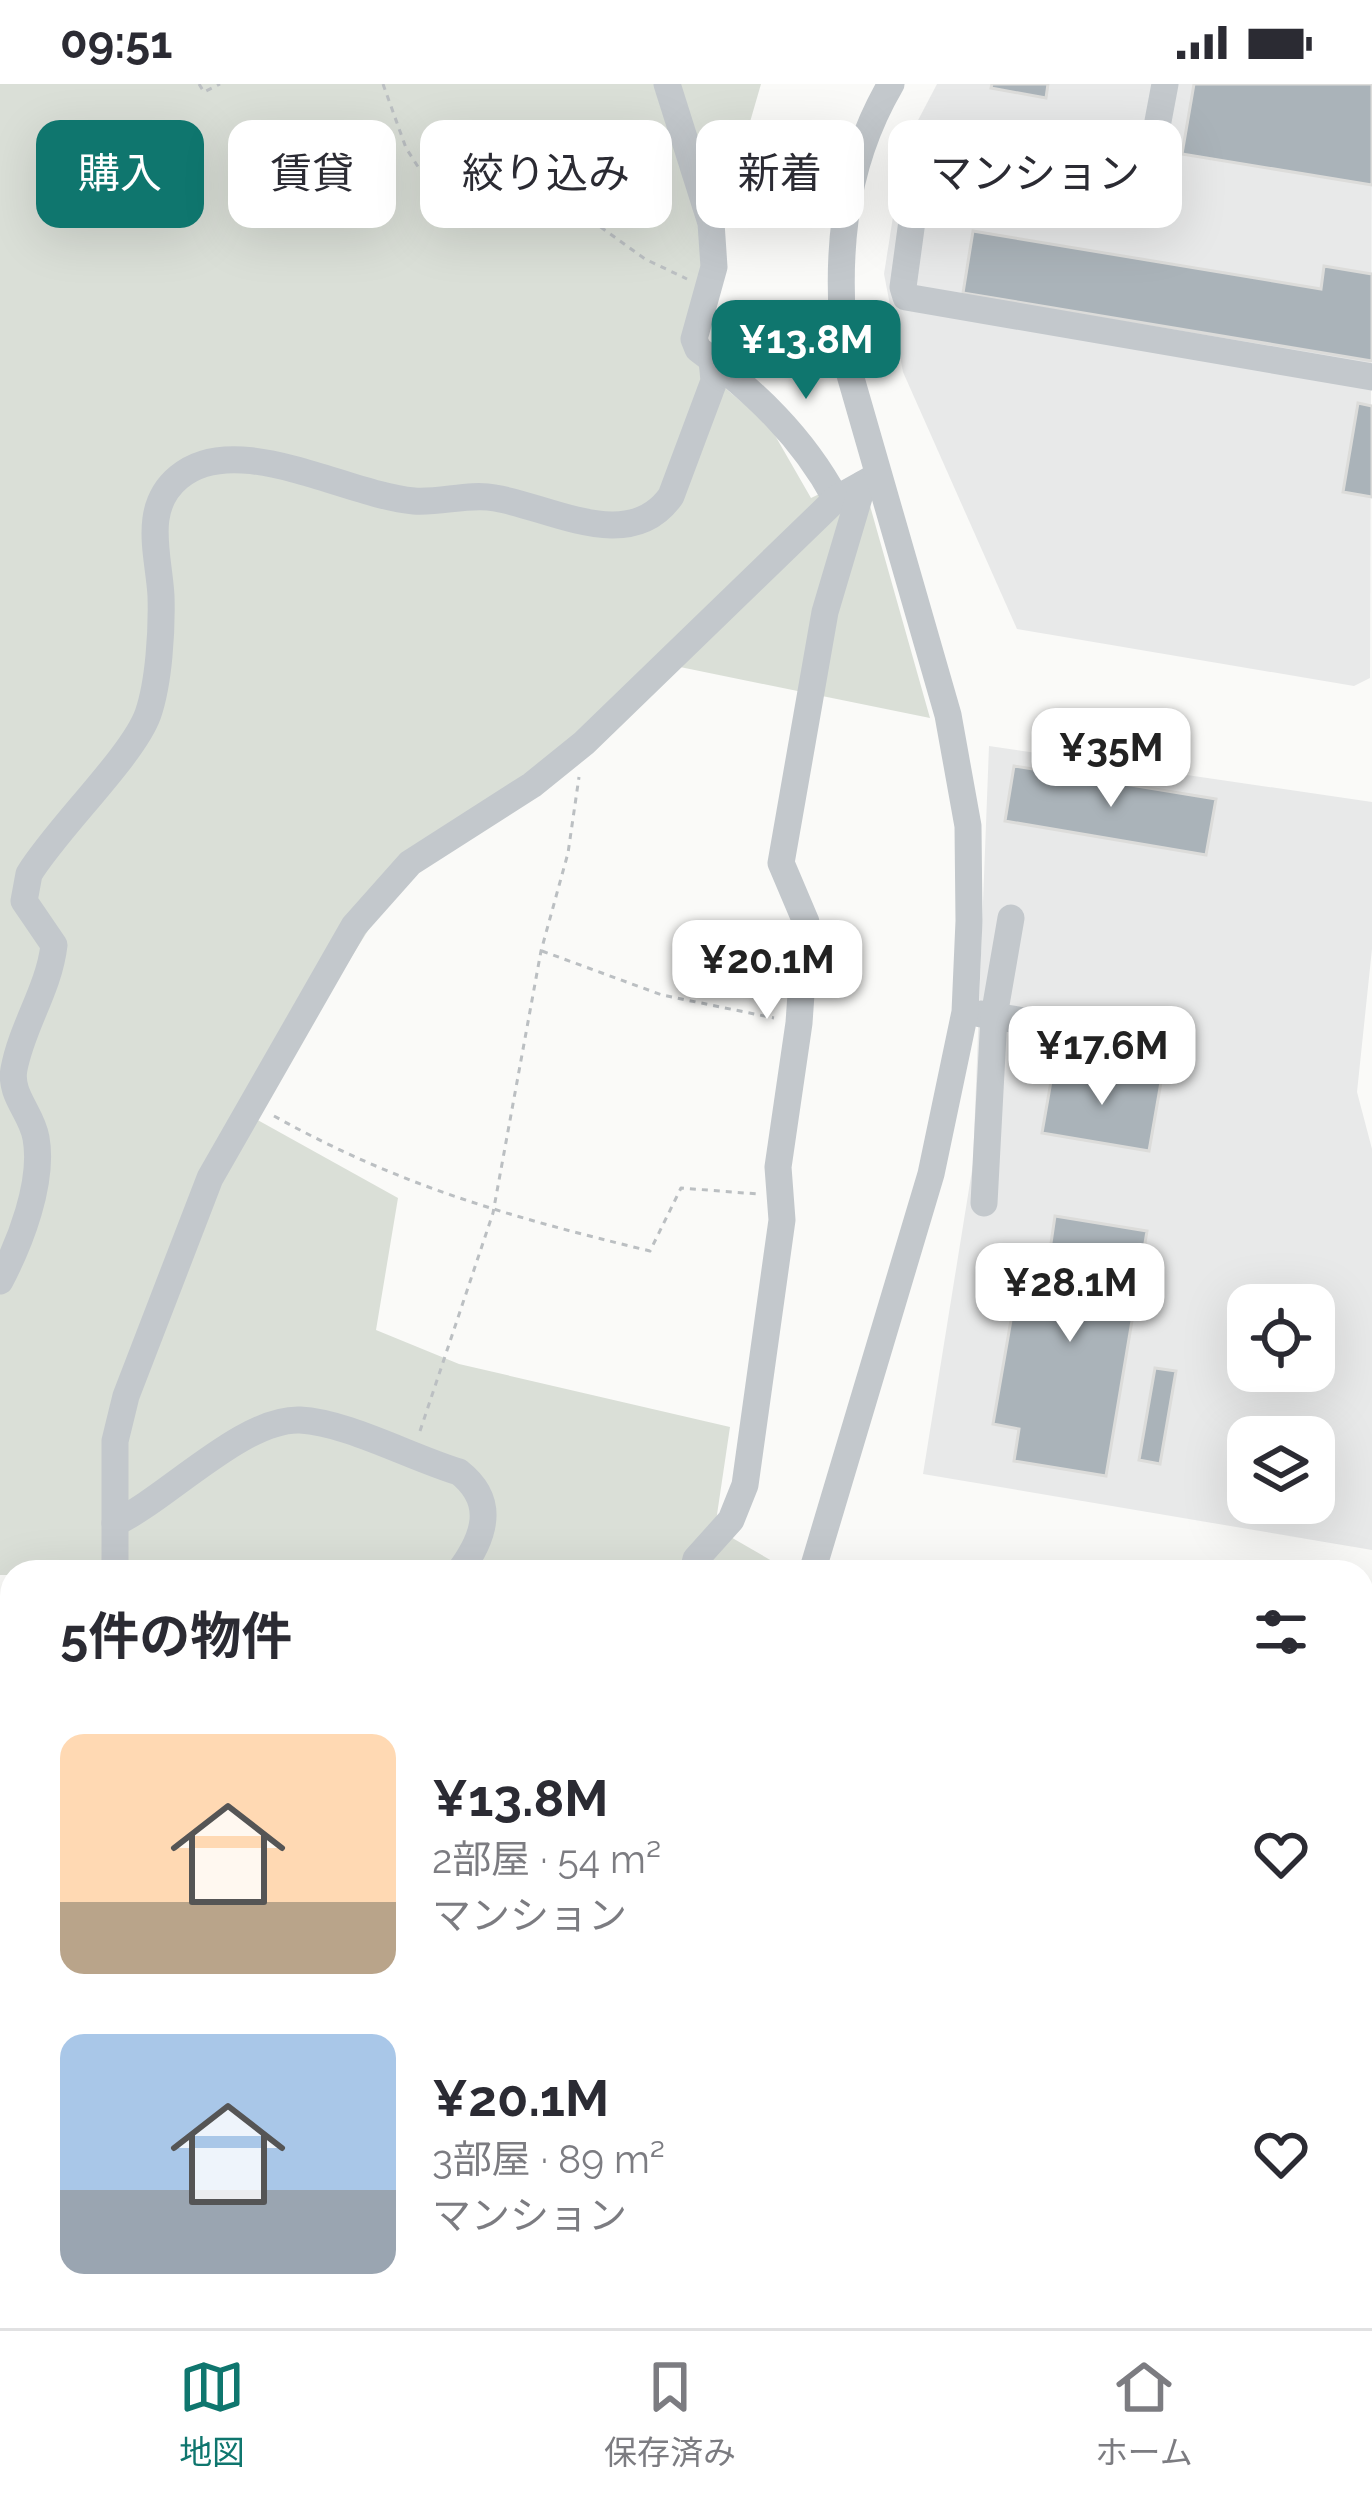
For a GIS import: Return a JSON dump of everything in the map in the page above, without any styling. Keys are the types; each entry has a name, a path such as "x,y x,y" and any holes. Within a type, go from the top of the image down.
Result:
{"street":[{"path":"668,84 711,223 710,290 694,339 771,409 814,460 836,499"},
{"path":"816,1560 931,1174 965,1012 969,921 963,791 948,715 870,480 846,362 840,242 854,170 872,116 890,84"},
{"path":"1166,84 1149,170 1011,158 933,195 912,221 906,297 1372,377"},
{"path":"0,1281 36,1176 36,1137 12,1084 14,1065 51,968 54,945 24,901 29,874 148,713 160,616 152,537 175,480 202,461 236,458 414,501 481,495 529,504 564,519 632,523 660,512 671,496 714,381 712,360"},
{"path":"115,1560 116,1441 126,1396 210,1178 354,926 388,884 584,743 836,499 870,480"},
{"path":"696,1560 731,1520 745,1484 782,1220 777,1195 799,1022 806,922 781,863 825,612 870,480"},
{"path":"984,1203 994,1016 1011,918"},
{"path":"965,1012 1030,1022"},
{"path":"115,1522 144,1509 270,1424 316,1423 459,1472 475,1485 486,1517 478,1546 468,1560"}],"path":[{"path":"199,84 204,92 220,84"},
{"path":"382,84 406,148 422,172 559,197 646,260 710,290"},
{"path":"422,1461 416,1442 494,1213 541,951 568,853 584,743"},
{"path":"541,951 662,995 799,1022"},
{"path":"250,1103 360,1164 494,1213 650,1250 681,1188 777,1195"}],"shaded area":[{"path":"0,84 761,84 751,120 696,120 696,228 719,228 681,342 694,362 769,425 811,498 861,474 930,718 680,667 395,887 252,1117 398,1198 376,1330 459,1364 730,1427 715,1528 770,1560 0,1560"},
{"path":"937,84 1372,84 1370,678 1354,686 1017,629 903,372 884,274 891,228 1182,228 1182,120 918,120"},
{"path":"989,746 1372,802 1372,949 1357,1092 1372,1149 1372,1550 923,1474 973,1164"}],"building":[{"path":"992,84 1048,84 1046,98 991,88"},
{"path":"1194,84 1372,84 1372,185 1182,154"},
{"path":"973,231 1321,289 1324,266 1372,274 1372,361 963,293"},
{"path":"1358,403 1372,406 1372,497 1343,492"},
{"path":"1014,766 1216,799 1206,855 1005,821"},
{"path":"1054,1064 1161,1082 1149,1151 1042,1133"},
{"path":"1055,1216 1147,1231 1106,1476 1014,1461 1019,1429 993,1424 1024,1245 1050,1250"},
{"path":"1155,1368 1176,1371 1160,1464 1139,1460"}]}
